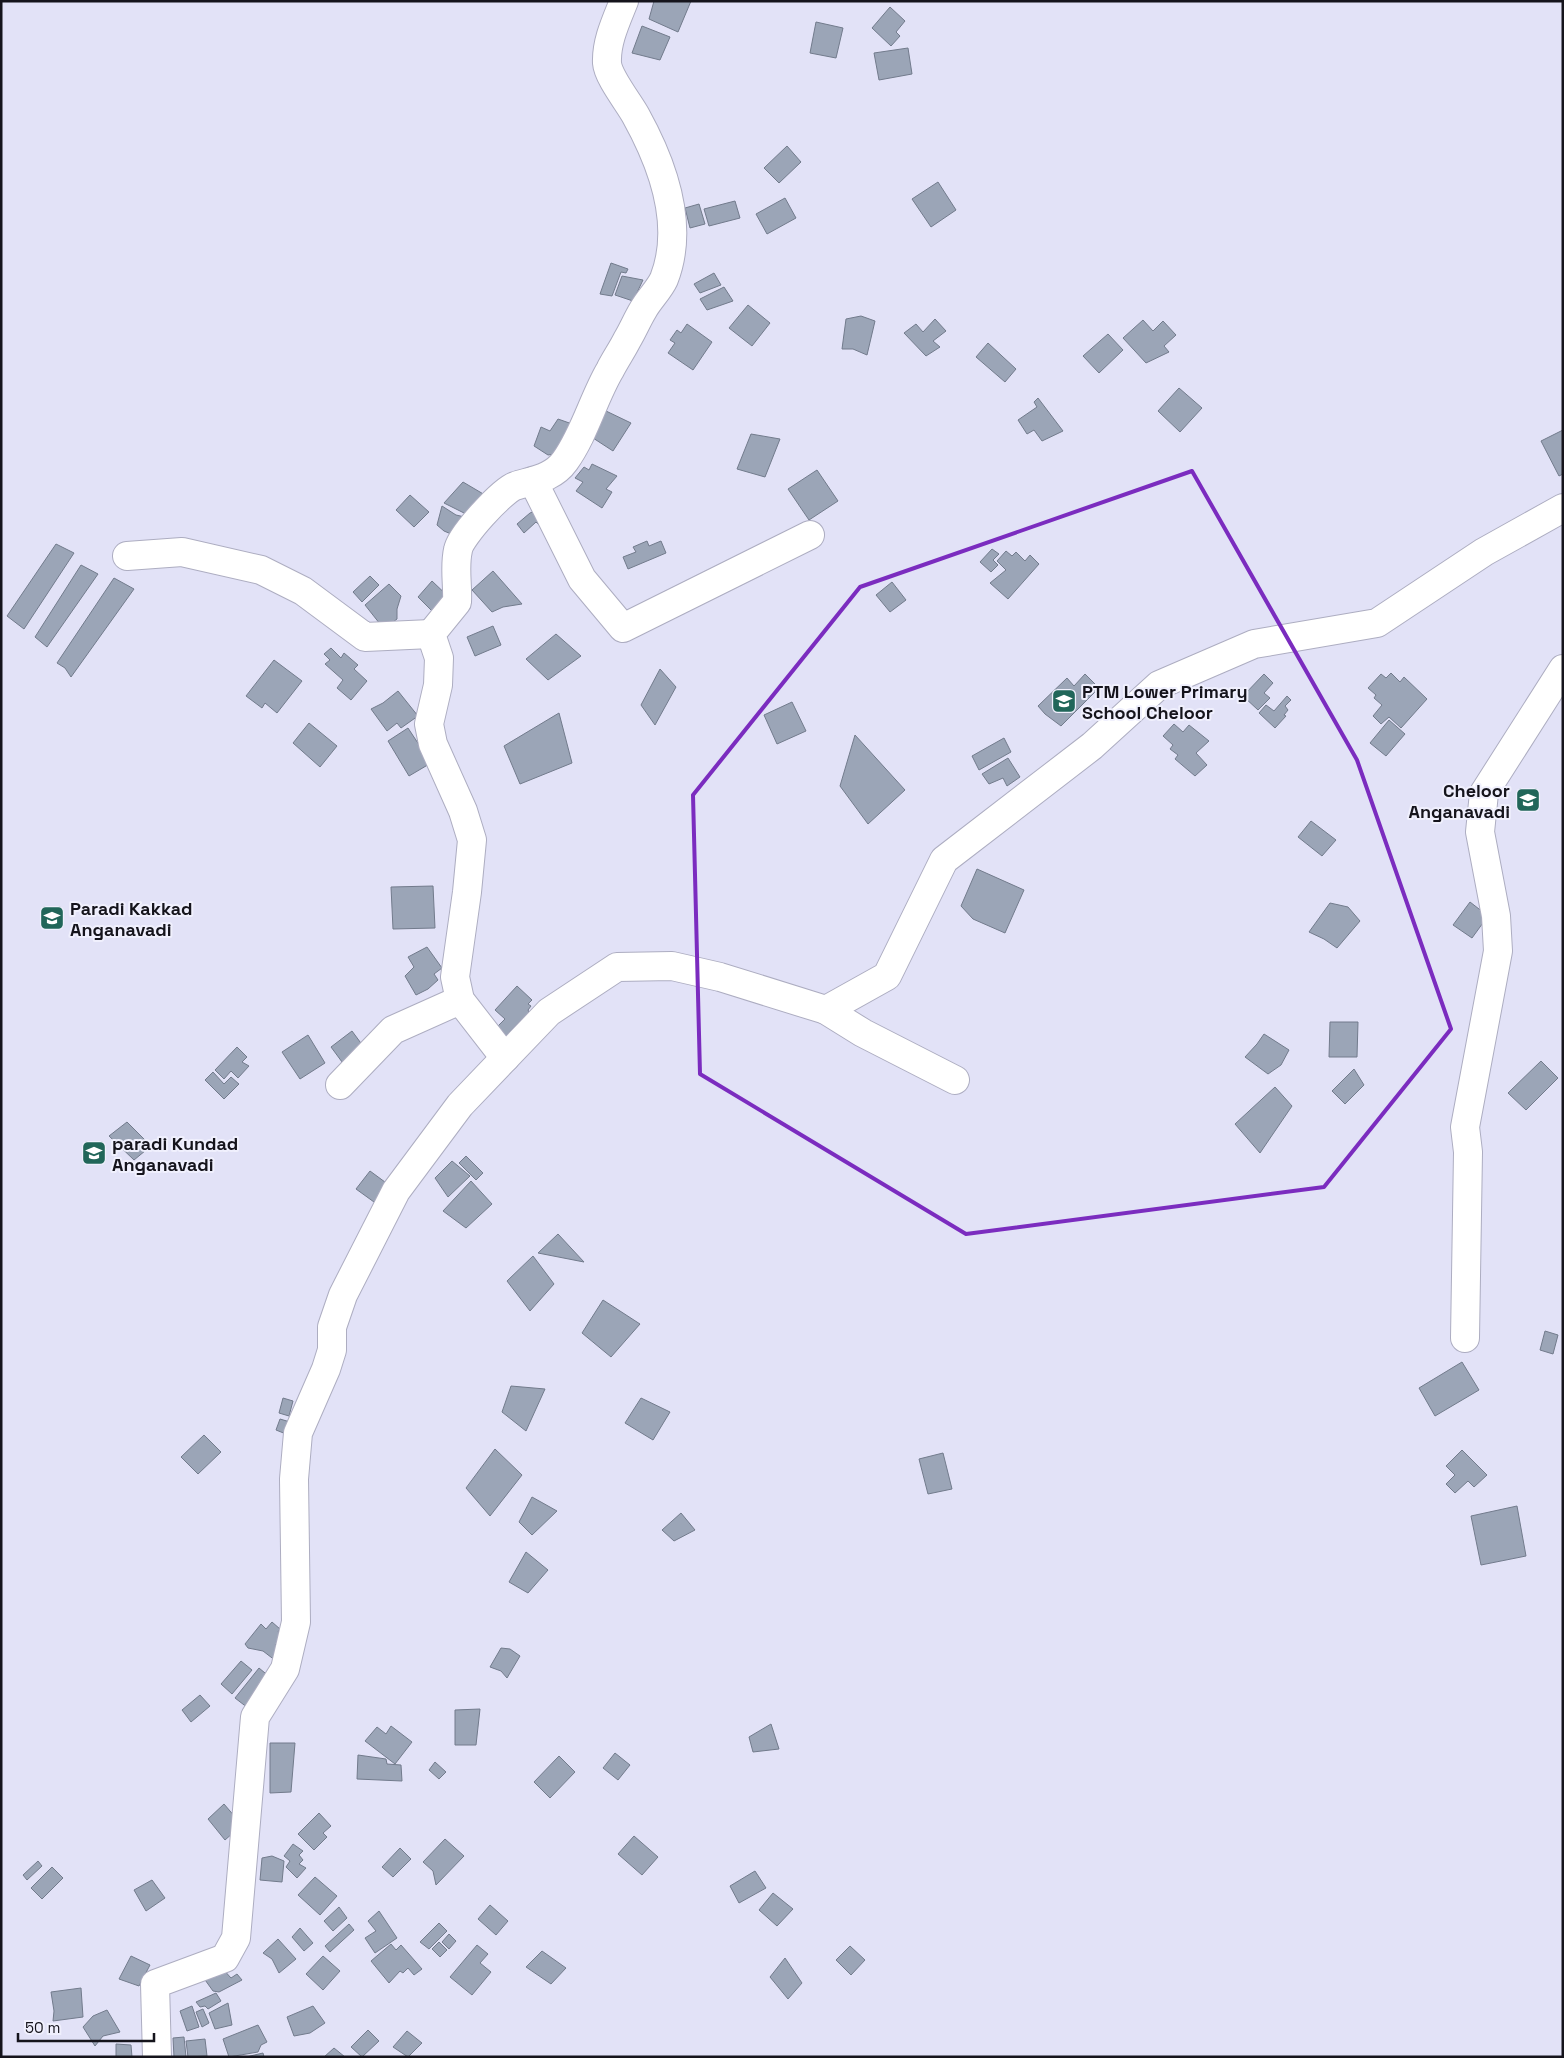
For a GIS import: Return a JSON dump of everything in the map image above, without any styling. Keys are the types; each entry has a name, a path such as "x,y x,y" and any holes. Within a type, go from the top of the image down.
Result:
{"street":[{"path":"127,556 182,552 261,570 304,591 365,637 431,634 457,602 456,566 458,547 472,527 512,487 548,476 564,462 583,431 594,401 610,370 643,310 663,280 671,255 671,221 667,190 636,117 617,86 607,64 610,36 624,1"},
{"path":"533,481 582,579 623,628 810,535"},
{"path":"826,1010 888,976 944,860 1092,746 1159,685 1254,644 1377,623 1484,552 1563,508"},
{"path":"431,634 439,658 438,685 429,724 433,744 463,812 472,840 455,977 460,1000 505,1058"},
{"path":"1465,1338 1468,1152 1465,1127 1498,951 1496,916 1480,832 1484,794 1563,669"},
{"path":"157,2057 154,1984 225,1958 236,1938 255,1717 285,1669 296,1622 294,1479 298,1432 326,1369 332,1350 332,1327 342,1295 396,1191 460,1105 549,1012 617,966 672,966 720,977 826,1010 863,1033 955,1080"},
{"path":"340,1085 393,1030 460,1000"}],"highlighted area":[{"path":"1192,471 1357,760 1451,1029 1324,1187 966,1234 700,1074 693,795 860,587"}],"building":[{"path":"654,1 691,1 678,32 649,19"},
{"path":"890,7 905,21 896,32 900,36 891,46 872,28"},
{"path":"816,22 843,28 836,58 810,53"},
{"path":"642,26 670,37 660,60 632,53"},
{"path":"908,48 912,74 879,80 874,53"},
{"path":"787,146 801,162 779,183 764,168"},
{"path":"938,182 956,210 931,227 912,199"},
{"path":"785,198 796,218 767,234 756,214"},
{"path":"735,201 740,218 709,226 704,209"},
{"path":"699,204 705,224 690,228 685,208"},
{"path":"611,263 628,269 626,273 621,272 612,296 600,294"},
{"path":"714,273 721,285 700,293 694,284"},
{"path":"622,276 643,280 633,301 615,295"},
{"path":"724,287 733,301 707,310 700,299"},
{"path":"748,305 770,323 752,346 729,328"},
{"path":"861,316 875,321 867,355 853,349 842,349 846,319"},
{"path":"935,319 946,331 933,341 940,347 926,356 904,333 916,324 923,332"},
{"path":"1143,320 1153,331 1163,321 1176,335 1164,346 1169,352 1146,363 1123,338"},
{"path":"687,324 712,342 693,370 668,353 675,343 670,340 677,330 681,333"},
{"path":"1108,334 1123,350 1099,373 1083,356"},
{"path":"988,343 1016,369 1005,382 976,357"},
{"path":"1179,388 1202,408 1180,432 1158,411"},
{"path":"1038,398 1063,431 1042,441 1034,430 1027,434 1018,420 1037,407 1034,402"},
{"path":"606,411 631,423 613,451 593,438"},
{"path":"558,419 575,425 561,453 548,455 534,446 541,427 550,431"},
{"path":"1563,430 1563,474 1559,476 1541,441"},
{"path":"751,434 780,439 765,477 737,469"},
{"path":"592,464 617,476 606,489 612,492 602,508 576,491 583,482 575,478 584,467 589,470"},
{"path":"817,470 838,501 809,520 788,489"},
{"path":"463,482 485,495 466,514 444,503"},
{"path":"410,495 429,512 414,527 396,510"},
{"path":"442,506 456,515 469,518 456,536 444,531 437,525"},
{"path":"535,511 546,532 536,522 524,533 517,524"},
{"path":"647,541 649,546 661,541 666,553 628,569 623,557 636,552 633,547"},
{"path":"56,544 74,553 24,629 7,616"},
{"path":"992,549 999,554 993,560 998,565 991,572 980,562"},
{"path":"1006,551 1012,556 1016,552 1025,561 1030,555 1039,564 1008,599 990,583 1006,570 997,561"},
{"path":"81,565 98,574 47,647 35,637"},
{"path":"493,571 522,604 503,607 492,612 472,590"},
{"path":"370,576 379,585 362,602 353,592"},
{"path":"114,578 134,589 71,677 65,668 57,663"},
{"path":"432,581 453,601 438,617 418,597"},
{"path":"892,582 906,600 890,612 876,595"},
{"path":"389,584 401,596 397,609 397,619 384,629 365,605"},
{"path":"493,626 501,645 475,656 467,637"},
{"path":"556,634 581,656 548,680 526,659"},
{"path":"331,648 341,658 344,653 358,665 354,669 367,681 351,700 337,688 343,680 325,664 330,660 324,654"},
{"path":"274,660 302,681 277,713 265,703 262,708 246,696"},
{"path":"660,669 676,687 655,725 641,705"},
{"path":"1391,673 1400,682 1404,677 1427,699 1401,728 1389,717 1381,724 1373,716 1382,705 1374,698 1376,695 1368,688 1381,674 1386,678"},
{"path":"1085,674 1099,688 1061,726 1038,706 1067,678 1074,686"},
{"path":"1264,674 1273,683 1264,693 1270,698 1258,710 1243,696"},
{"path":"398,691 418,716 401,728 397,723 387,731 371,709 383,703"},
{"path":"1287,696 1291,700 1285,706 1288,710 1284,715 1286,716 1275,728 1259,713 1266,705 1274,711"},
{"path":"792,702 806,731 777,744 764,715"},
{"path":"559,713 572,763 520,784 504,746"},
{"path":"1389,720 1405,734 1386,756 1370,743"},
{"path":"309,723 337,746 320,767 293,743"},
{"path":"1174,724 1183,732 1189,725 1209,741 1196,753 1207,765 1195,776 1175,759 1178,755 1170,749 1173,745 1163,736"},
{"path":"408,728 431,763 409,776 388,741"},
{"path":"855,735 905,790 868,824 840,786"},
{"path":"1004,738 1011,752 979,770 972,756"},
{"path":"1008,758 1020,777 1007,786 1003,778 989,784 982,774"},
{"path":"1311,821 1336,840 1322,856 1298,837"},
{"path":"977,869 1024,890 1005,933 973,919 961,906"},
{"path":"433,886 435,928 393,929 391,887"},
{"path":"1470,902 1488,916 1472,938 1453,925"},
{"path":"1330,903 1348,907 1360,921 1337,948 1309,932"},
{"path":"427,947 442,968 434,974 438,980 428,989 416,995 405,976 414,967 408,957"},
{"path":"517,986 532,1000 528,1004 531,1006 528,1010 529,1012 506,1036 497,1027 505,1019 495,1010"},
{"path":"1330,1022 1358,1022 1357,1057 1329,1057"},
{"path":"352,1031 366,1050 345,1066 331,1047"},
{"path":"1264,1034 1289,1050 1281,1065 1268,1074 1245,1057"},
{"path":"308,1035 325,1063 300,1079 282,1052"},
{"path":"237,1047 247,1057 242,1062 249,1066 238,1078 231,1071 224,1079 215,1070"},
{"path":"1541,1061 1558,1078 1526,1110 1508,1093"},
{"path":"1354,1069 1364,1085 1345,1104 1332,1091"},
{"path":"213,1072 224,1084 231,1077 239,1084 224,1099 205,1080"},
{"path":"1275,1087 1292,1106 1260,1153 1235,1124"},
{"path":"127,1122 151,1146 134,1160 109,1136"},
{"path":"466,1156 483,1173 476,1180 459,1163"},
{"path":"452,1161 470,1176 448,1197 435,1178"},
{"path":"370,1171 389,1185 374,1202 356,1189"},
{"path":"471,1181 492,1204 466,1228 443,1211"},
{"path":"558,1234 584,1262 538,1253"},
{"path":"533,1256 554,1284 530,1311 507,1281"},
{"path":"603,1300 640,1324 611,1357 582,1333"},
{"path":"1545,1331 1558,1335 1553,1354 1540,1350"},
{"path":"1462,1362 1479,1390 1435,1416 1419,1388"},
{"path":"511,1386 545,1389 526,1431 502,1412"},
{"path":"283,1398 293,1401 289,1416 279,1413"},
{"path":"641,1398 670,1412 653,1440 625,1423"},
{"path":"280,1419 290,1422 286,1434 276,1430"},
{"path":"204,1435 221,1452 198,1474 181,1457"},
{"path":"495,1449 522,1475 490,1516 466,1488"},
{"path":"1462,1450 1487,1475 1474,1487 1468,1481 1455,1493 1446,1484 1455,1475 1446,1466"},
{"path":"943,1453 952,1489 928,1494 919,1459"},
{"path":"532,1497 557,1511 532,1535 519,1522"},
{"path":"1517,1506 1526,1556 1481,1565 1471,1516"},
{"path":"681,1513 695,1530 674,1541 662,1530"},
{"path":"526,1552 548,1570 528,1593 509,1582"},
{"path":"272,1622 280,1629 278,1632 283,1637 275,1645 284,1652 276,1661 263,1651 248,1648 245,1644 261,1624 266,1629"},
{"path":"501,1648 510,1649 520,1656 507,1678 501,1671 490,1667"},
{"path":"241,1661 252,1670 232,1694 221,1684"},
{"path":"259,1668 271,1678 248,1708 235,1698"},
{"path":"200,1695 210,1706 191,1722 182,1710"},
{"path":"480,1709 476,1745 455,1745 455,1710"},
{"path":"771,1724 779,1749 753,1752 749,1737"},
{"path":"391,1726 412,1742 395,1764 365,1741 377,1727 386,1734"},
{"path":"270,1743 295,1743 291,1792 270,1793"},
{"path":"615,1753 630,1765 618,1780 603,1768"},
{"path":"358,1755 386,1759 387,1764 401,1765 402,1781 357,1779"},
{"path":"559,1756 575,1772 550,1798 534,1782"},
{"path":"435,1762 446,1772 439,1779 429,1770"},
{"path":"224,1804 242,1825 225,1840 208,1819"},
{"path":"319,1813 331,1826 323,1833 327,1837 314,1850 298,1834"},
{"path":"634,1836 658,1857 642,1875 618,1854"},
{"path":"445,1839 464,1856 436,1885 433,1871 423,1862"},
{"path":"293,1844 303,1851 299,1855 303,1860 299,1864 306,1868 297,1878 286,1867 290,1861 284,1856"},
{"path":"400,1848 411,1859 393,1877 382,1867"},
{"path":"272,1856 284,1861 282,1882 260,1880 262,1858"},
{"path":"38,1861 42,1866 27,1880 23,1875"},
{"path":"52,1867 63,1878 42,1899 31,1888"},
{"path":"755,1871 766,1888 739,1903 730,1886"},
{"path":"315,1877 337,1896 320,1915 298,1895"},
{"path":"152,1880 165,1898 146,1911 134,1890"},
{"path":"773,1893 793,1909 777,1926 759,1910"},
{"path":"490,1905 508,1921 496,1935 478,1919"},
{"path":"339,1907 347,1918 333,1931 324,1921"},
{"path":"379,1911 397,1938 375,1953 365,1938 376,1931 368,1921"},
{"path":"439,1923 447,1931 429,1949 420,1942"},
{"path":"349,1924 354,1930 330,1952 325,1946"},
{"path":"300,1928 313,1943 304,1951 292,1937"},
{"path":"449,1934 456,1941 449,1949 442,1942"},
{"path":"278,1939 296,1959 279,1973 272,1959 263,1953"},
{"path":"439,1942 447,1950 440,1957 432,1949"},
{"path":"391,1944 396,1950 401,1945 422,1969 414,1975 408,1968 403,1973 400,1971 389,1983 371,1961"},
{"path":"477,1945 488,1954 480,1963 491,1972 472,1995 450,1977"},
{"path":"850,1946 865,1960 851,1975 836,1960"},
{"path":"542,1951 566,1968 551,1984 526,1967"},
{"path":"131,1956 150,1965 139,1986 119,1979"},
{"path":"323,1956 340,1971 323,1990 306,1974"},
{"path":"785,1958 802,1983 788,1999 770,1977"},
{"path":"222,1968 231,1978 237,1974 242,1980 219,1992 213,1991 203,1977"},
{"path":"81,1988 83,2017 53,2021 54,2011 51,1992"},
{"path":"216,1993 221,2001 208,2009 205,2006 200,2007 196,2002"},
{"path":"228,2003 232,2025 215,2029 209,2013"},
{"path":"192,2006 199,2027 187,2031 180,2011"},
{"path":"313,2006 325,2023 310,2033 294,2036 287,2017"},
{"path":"203,2009 209,2023 202,2027 196,2012"},
{"path":"107,2010 120,2032 103,2036 95,2046 83,2027 93,2016"},
{"path":"258,2025 267,2042 261,2045 258,2052 229,2057 223,2039"},
{"path":"368,2030 379,2041 362,2057 351,2047"},
{"path":"407,2031 422,2043 408,2057 393,2047"},
{"path":"184,2037 186,2057 174,2057 173,2038"},
{"path":"205,2039 207,2056 188,2057 186,2041"},
{"path":"116,2044 131,2045 132,2057 116,2057"},
{"path":"334,2048 345,2057 324,2057"},
{"path":"263,2053 264,2057 246,2057"}],"place":[{"name":"PTM Lower Primary School Cheloor","path":"1064,701"},
{"name":"Cheloor Anganavadi","path":"1528,800"},
{"name":"Paradi Kakkad Anganavadi","path":"52,918"},
{"name":"paradi Kundad Anganavadi","path":"94,1153"}]}
